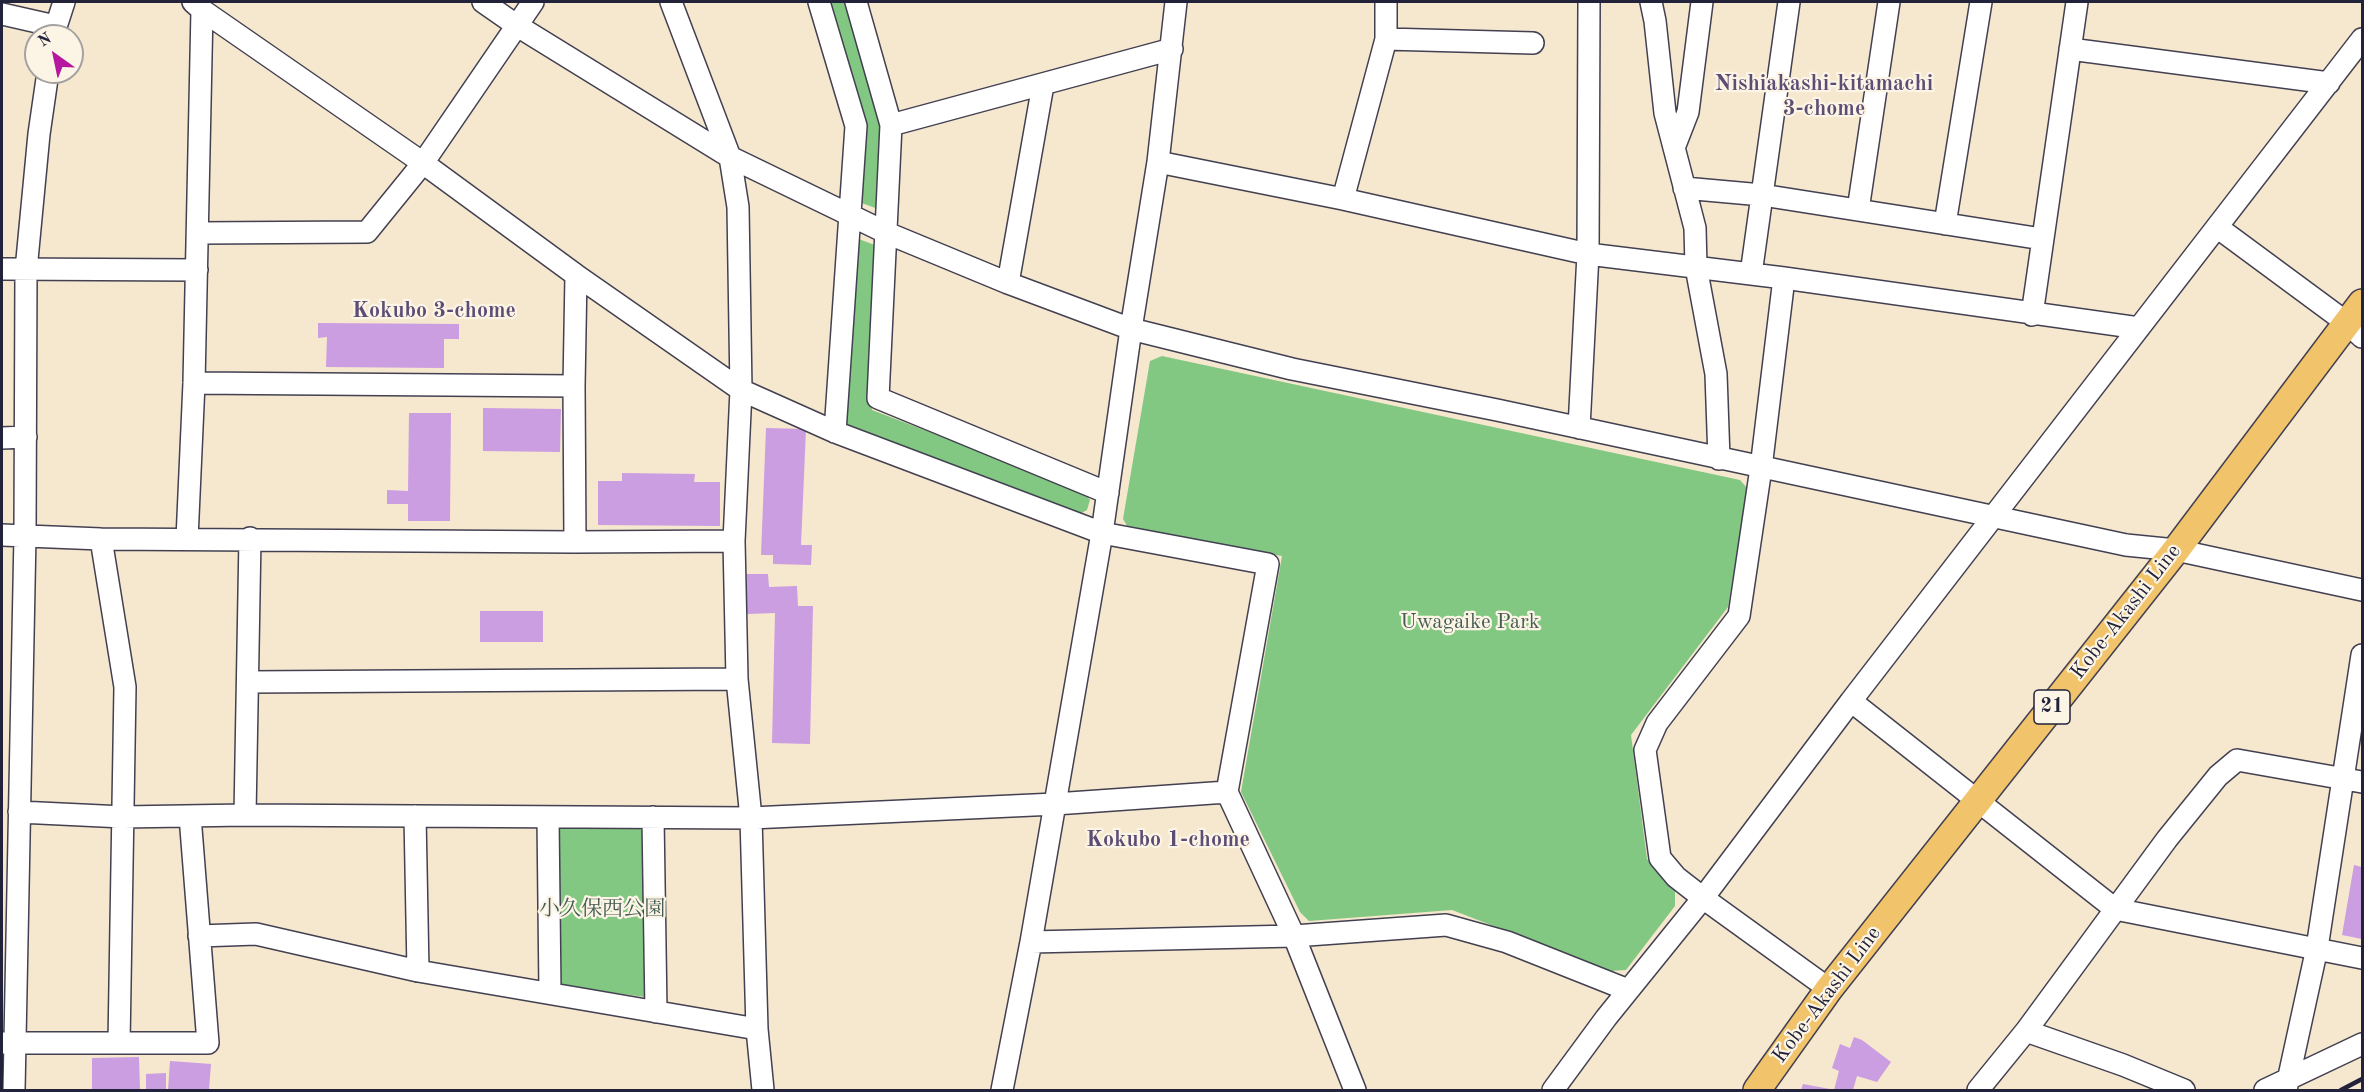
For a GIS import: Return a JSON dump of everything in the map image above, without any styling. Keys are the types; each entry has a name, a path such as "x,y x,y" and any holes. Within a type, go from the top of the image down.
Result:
{"main road":[{"name":"Kobe-Akashi Line","path":"1757,1090 1829,989 2357,321"}],"street":[{"path":"56,24 64,2"},
{"path":"483,2 516,26 730,157 887,233 1008,283 1131,329 1292,369 2126,545 2176,550 2362,590"},
{"path":"198,233 367,231 423,163 533,2"},
{"path":"671,2 730,157 738,207 741,390 734,541 737,679 751,818 757,1029 763,1090"},
{"path":"819,2 856,126 835,432"},
{"path":"856,2 891,125 878,398 1108,493"},
{"path":"1002,1090 1031,942 1102,533 1158,162 1176,2"},
{"path":"1344,199 1386,39 1386,2"},
{"path":"1579,428 1588,254 1589,2"},
{"path":"1651,2 1665,113 1695,228 1696,267 1716,374 1719,459"},
{"path":"1674,148 1688,112 1702,2"},
{"path":"1751,274 1789,2"},
{"path":"1858,210 1889,2"},
{"path":"1945,224 1981,2"},
{"path":"2032,315 2077,2"},
{"path":"198,6 741,390 835,432 1102,533 1268,564 1227,792 1294,936 1354,1090"},
{"path":"187,539 198,233 198,6"},
{"path":"2,14 33,24"},
{"path":"1386,39 1533,43"},
{"path":"1553,1090 2362,39"},
{"path":"891,125 1172,49"},
{"path":"2070,49 2329,83"},
{"path":"14,1090 8,1043 9,947 19,812 26,535 26,270 39,134 46,84"},
{"path":"1008,283 1043,85"},
{"path":"1158,162 1344,199 1588,254 1784,278 2032,315 2139,328"},
{"path":"1684,188 1762,195 2042,239"},
{"path":"2217,227 2357,321"},
{"path":"2,269 197,270"},
{"path":"575,543 576,275"},
{"path":"1784,278 1761,468 1739,616 1657,723 1645,750 1660,858 1676,877 1702,898 1829,989"},
{"path":"194,383 574,386"},
{"path":"2,438 26,437"},
{"path":"2,535 101,539 250,538 575,543 734,541"},
{"path":"245,815 250,538"},
{"path":"101,539 125,687 119,1043"},
{"path":"2287,1085 2352,780 2362,656"},
{"path":"248,682 737,679"},
{"path":"1851,701 2115,909 2362,958"},
{"path":"1978,1090 2026,1031 2167,839 2218,776 2237,760 2312,775 2352,780"},
{"path":"19,812 123,817 245,815 751,818 1055,804 1227,792"},
{"path":"8,1043 208,1043 190,816"},
{"path":"415,816 418,971"},
{"path":"548,817 550,993"},
{"path":"653,818 656,1012"},
{"path":"1031,942 1294,936 1446,925 1507,942 1628,990"},
{"path":"199,936 256,933 418,971 757,1029"},
{"path":"2026,1031 2123,1065 2184,1090"},
{"path":"2265,1090 2287,1085 2362,1044"}],"green space":[{"path":"825,2 850,2 885,122 881,210 856,201 860,126"},
{"path":"856,238 880,247 872,410 1081,490 1090,500 1087,510 1076,516 844,423"},
{"name":"Uwagaike Park","path":"1162,356 1740,480 1748,489 1728,607 1631,735 1647,859 1675,891 1675,906 1626,970 1610,971 1452,910 1309,921 1300,912 1241,792 1282,556 1129,529 1123,519 1150,361"},
{"name":"小久保西公園","path":"558,826 642,827 647,830 651,992 645,997 556,985"}],"building":[{"path":"318,323 459,324 459,339 444,339 444,368 326,367 327,337 318,338"},
{"path":"483,408 561,409 560,452 483,451"},
{"path":"409,413 451,413 450,521 408,521 408,504 387,504 387,490 408,491"},
{"path":"766,428 806,429 801,545 812,545 811,565 773,564 773,555 761,555"},
{"path":"622,473 695,474 694,482 720,482 720,526 598,525 598,481 622,481"},
{"path":"746,574 768,574 769,587 797,586 798,606 813,606 810,744 772,743 775,613 747,614"},
{"path":"480,611 543,611 543,642 480,642"},
{"path":"2354,865 2362,867 2362,939 2342,935"},
{"path":"1854,1037 1862,1040 1891,1062 1877,1082 1857,1076 1853,1090 1834,1090 1839,1071 1832,1068 1840,1044 1850,1048"},
{"path":"139,1057 140,1090 92,1090 92,1058"},
{"path":"170,1061 211,1064 209,1090 168,1090"},
{"path":"166,1073 166,1090 146,1090 146,1074"},
{"path":"1803,1084 1830,1089 1830,1090 1801,1090"}],"railway":[{"path":"2341,1090 2362,1079"}],"district":[{"name":"Nishiakashi-kitamachi 3-chome","path":"1824,96"},
{"name":"Kokubo 3-chome","path":"434,311"},
{"name":"Kokubo 1-chome","path":"1168,840"}]}
